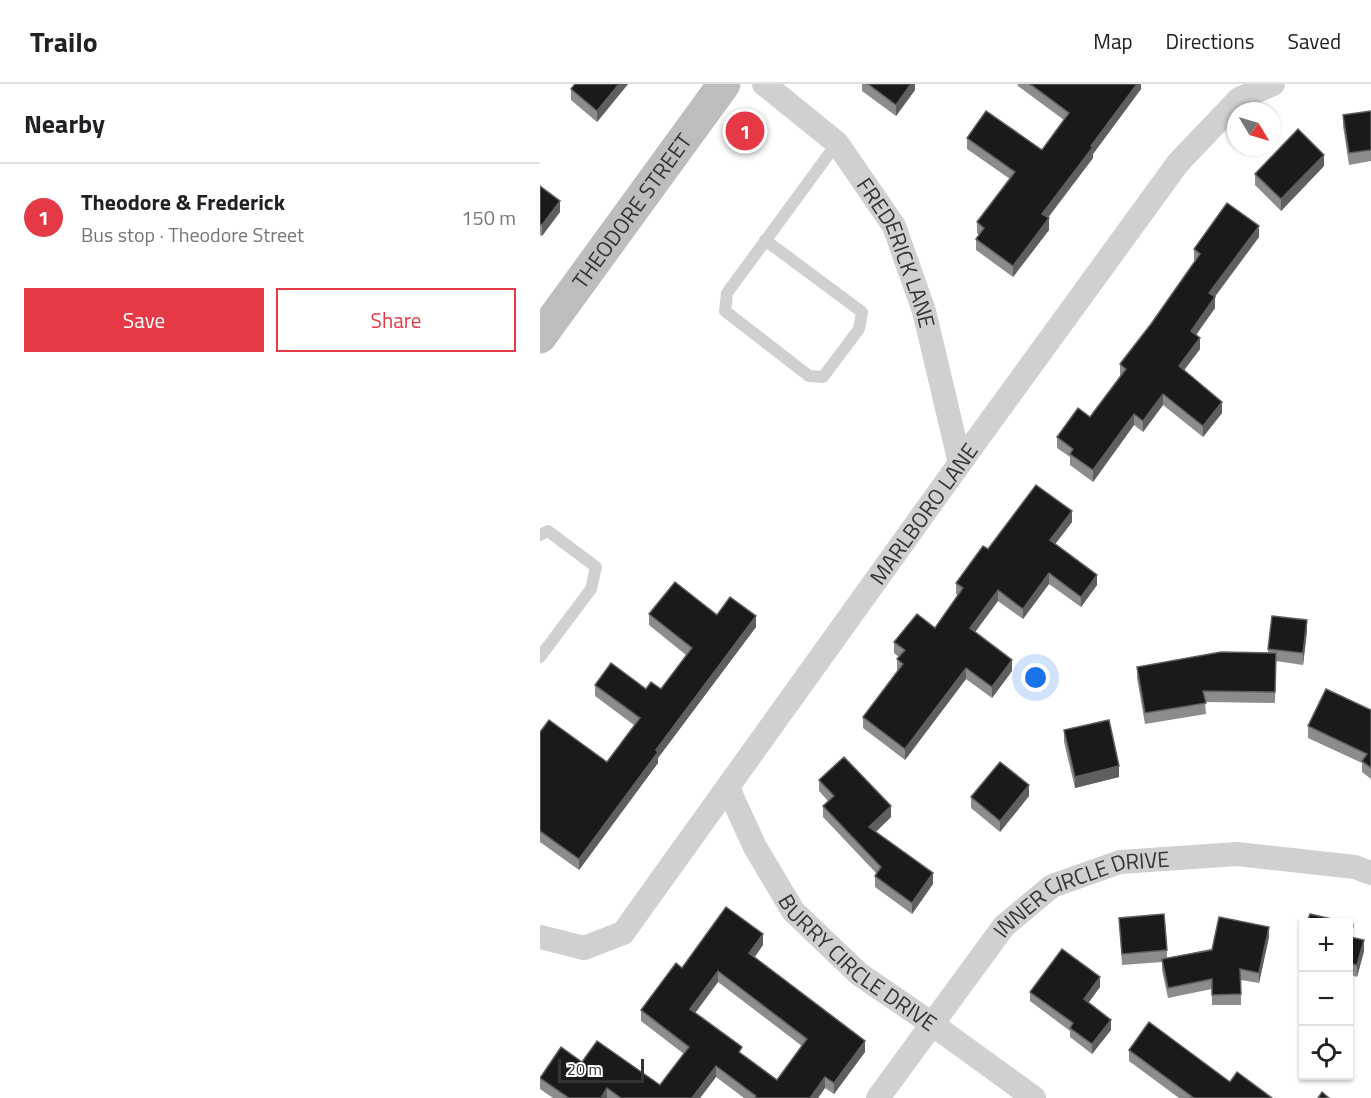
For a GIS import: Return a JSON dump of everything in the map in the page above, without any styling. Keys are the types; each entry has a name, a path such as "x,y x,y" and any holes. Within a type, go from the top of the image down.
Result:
{"main road":[{"name":"THEODORE STREET","path":"540,337 724,84"}],"street":[{"name":"FREDERICK LANE","path":"764,84 837,143 894,226 924,311 960,463"},
{"name":"MARLBORO LANE","path":"540,937 584,948 623,933 1178,163 1239,99 1273,84"},
{"name":"BURRY CIRCLE DRIVE","path":"728,788 755,847 793,911 860,974 1034,1098"},
{"name":"INNER CIRCLE DRIVE","path":"878,1098 1004,926 1052,885 1120,862 1237,854 1355,867 1371,873"}],"lane":[{"path":"765,240 862,312 859,329 823,377 809,376 725,311 727,293 765,240 837,143"},
{"path":"540,535 548,531 596,567 591,589 540,657"}],"building":[{"path":"575,84 619,84 597,111 571,89"},
{"path":"868,84 911,84 896,105"},
{"path":"1030,84 1137,84 1042,214 1049,218 1013,266 976,239 984,228 977,222 1015,172 967,138 986,111 1042,150 1069,113"},
{"path":"1371,111 1371,150 1349,153 1343,115"},
{"path":"1298,129 1324,155 1281,199 1255,174 1272,156 1281,156 1281,147"},
{"path":"540,186 560,201 542,225 540,224"},
{"path":"1227,203 1259,226 1209,293 1215,297 1191,331 1200,338 1179,366 1222,402 1203,426 1163,394 1143,421 1134,414 1093,470 1070,454 1073,449 1057,437 1078,408 1090,417 1126,369 1120,364 1200,254 1194,249"},
{"path":"1036,485 1072,511 1050,540 1097,575 1081,597 1049,573 1023,609 998,590 970,628 1012,660 992,687 966,668 905,749 863,717 903,664 897,659 905,650 894,642 917,614 935,628 963,588 956,583 983,546 988,549"},
{"path":"675,582 717,615 730,597 756,616 656,750 658,752 579,859 540,831 540,732 549,720 607,762 640,718 595,685 611,663 646,689 651,682 661,689 692,648 649,614"},
{"path":"1272,616 1307,620 1303,653 1268,649"},
{"path":"1221,652 1276,653 1275,692 1203,691 1206,703 1145,713 1137,667"},
{"path":"1326,689 1371,710 1371,768 1362,761 1367,754 1308,726"},
{"path":"1109,720 1119,766 1075,777 1064,730"},
{"path":"844,757 891,806 869,827 933,873 912,903 875,876 881,867 823,806 834,796 819,780"},
{"path":"1000,762 1029,785 1000,821 971,797"},
{"path":"726,907 763,934 749,953 865,1041 834,1083 825,1077 810,1098 755,1098 756,1096 716,1066 692,1098 621,1098 607,1088 601,1098 569,1098 540,1078 561,1047 582,1062 597,1041 660,1085 689,1047 641,1010 676,963 682,968","holes":["718,971 807,1039 777,1080 739,1052 742,1047 690,1009"]},
{"path":"1164,914 1167,950 1122,954 1119,918"},
{"path":"1310,914 1328,918 1308,918"},
{"path":"1219,917 1269,927 1259,973 1240,969 1241,994 1212,995 1212,979 1168,988 1162,959 1212,950"},
{"path":"1353,938 1364,940 1357,965 1353,964"},
{"path":"1062,949 1100,977 1084,999 1111,1020 1092,1044 1070,1028 1073,1023 1030,992"},
{"path":"1149,1022 1230,1082 1237,1072 1272,1098 1194,1098 1129,1050"},
{"path":"1322,1092 1329,1098 1318,1098"}],"place":[{"name":"Theodore & Frederick","path":"745,131"}]}
